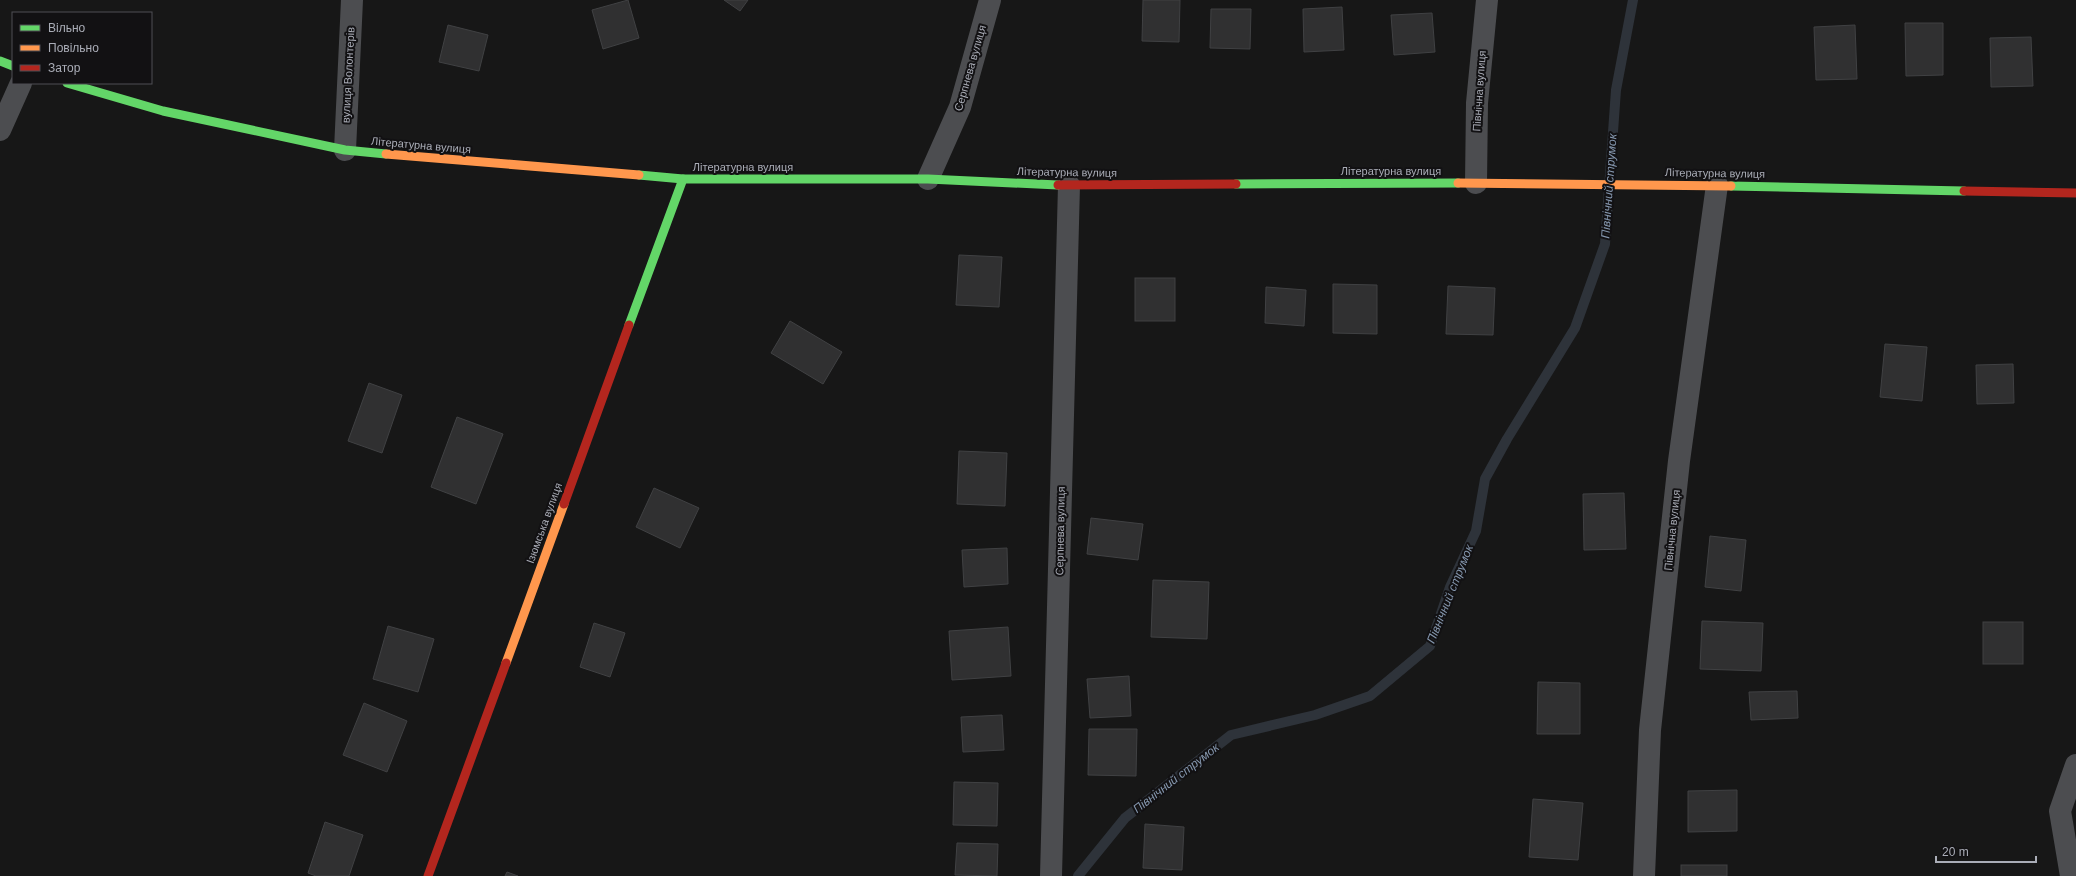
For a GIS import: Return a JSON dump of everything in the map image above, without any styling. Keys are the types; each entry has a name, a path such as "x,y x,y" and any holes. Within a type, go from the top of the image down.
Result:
{"street":[{"name":"вулиця Волонтерів","path":"345,150 352,0"},
{"name":"Серпнева вулиця","path":"928,179 960,107 990,0"},
{"name":"Північна вулиця","path":"1476,183 1477,103 1487,0"},
{"path":"0,61 12,66"},
{"path":"0,130 21,84"},
{"name":"Літературна вулиця","path":"71,84 163,111 345,150 683,179 928,179 1068,186 1476,183 1717,185 2076,193"},
{"name":"Ізюмська вулиця","path":"428,876 683,179"},
{"name":"Північна вулиця","path":"1644,876 1651,722 1679,461 1717,185"},
{"name":"Серпнева вулиця","path":"1051,876 1068,186"},
{"path":"2071,876 2060,811 2076,765"}],"building":[{"path":"628,0 639,38 603,49 592,10"},
{"path":"724,0 748,0 740,11"},
{"path":"1143,0 1180,0 1179,42 1142,41"},
{"path":"1342,7 1344,50 1304,52 1303,9"},
{"path":"1211,9 1251,9 1250,49 1210,48"},
{"path":"1432,13 1435,52 1394,55 1391,15"},
{"path":"1905,23 1943,23 1943,75 1906,76"},
{"path":"448,25 488,35 479,71 439,62"},
{"path":"1855,25 1857,79 1816,80 1814,27"},
{"path":"2031,37 2033,86 1991,87 1990,38"},
{"path":"959,255 1002,257 999,307 956,305"},
{"path":"1135,278 1175,278 1175,321 1135,321"},
{"path":"1333,284 1377,285 1377,334 1333,333"},
{"path":"1448,286 1495,288 1493,335 1446,334"},
{"path":"1266,287 1306,290 1304,326 1265,323"},
{"path":"790,321 842,352 823,384 771,353"},
{"path":"1885,344 1927,347 1922,401 1880,397"},
{"path":"2013,364 2014,403 1977,404 1976,365"},
{"path":"369,383 402,395 382,453 348,441"},
{"path":"457,417 503,434 476,504 431,487"},
{"path":"959,451 1007,453 1005,506 957,504"},
{"path":"654,488 699,508 680,548 636,527"},
{"path":"1624,493 1626,549 1584,550 1583,494"},
{"path":"1091,518 1143,524 1138,560 1087,554"},
{"path":"1710,536 1746,540 1741,591 1705,587"},
{"path":"1007,548 1008,584 964,587 962,550"},
{"path":"1153,580 1209,582 1207,639 1151,637"},
{"path":"1702,621 1763,623 1761,671 1700,669"},
{"path":"1983,622 2023,622 2023,664 1983,664"},
{"path":"594,623 625,633 610,677 580,667"},
{"path":"388,626 434,639 418,692 373,679"},
{"path":"1008,627 1011,676 952,680 949,631"},
{"path":"1129,676 1131,716 1090,718 1087,679"},
{"path":"1538,682 1580,683 1580,734 1537,734"},
{"path":"1797,691 1798,718 1751,720 1749,692"},
{"path":"364,703 407,721 387,772 343,755"},
{"path":"1002,715 1004,750 963,752 961,717"},
{"path":"1089,729 1137,729 1136,776 1088,775"},
{"path":"954,782 998,783 997,826 953,825"},
{"path":"1737,790 1737,831 1688,832 1688,791"},
{"path":"1533,799 1583,803 1578,860 1529,857"},
{"path":"325,822 363,835 349,876 316,876 308,873"},
{"path":"1145,824 1184,827 1182,870 1143,868"},
{"path":"957,843 998,844 997,876 955,875"},
{"path":"1681,865 1727,865 1727,876 1681,876"},
{"path":"507,872 518,876 505,876"}],"waterway":[{"name":"Північний струмок","path":"1078,876 1125,818 1231,735 1315,715 1370,696 1430,646 1450,587 1476,531 1485,479 1507,439 1575,328 1605,244 1616,90 1633,0"}],"traffic: fast":[{"path":"0,61 12,66"},
{"path":"70,84 163,111 345,150 386,154"},
{"path":"639,175 683,179 928,179 1058,185"},
{"path":"629,325 683,179"},
{"path":"1236,184 1458,183"},
{"path":"1731,186 1964,191"}],"traffic: slow":[{"path":"386,154 639,175"},
{"path":"1458,183 1731,186"},
{"path":"506,663 564,504"}],"traffic: jam":[{"path":"1058,185 1236,184"},
{"path":"1964,191 2076,193"},
{"path":"564,504 629,325"},
{"path":"428,876 506,663"}]}
